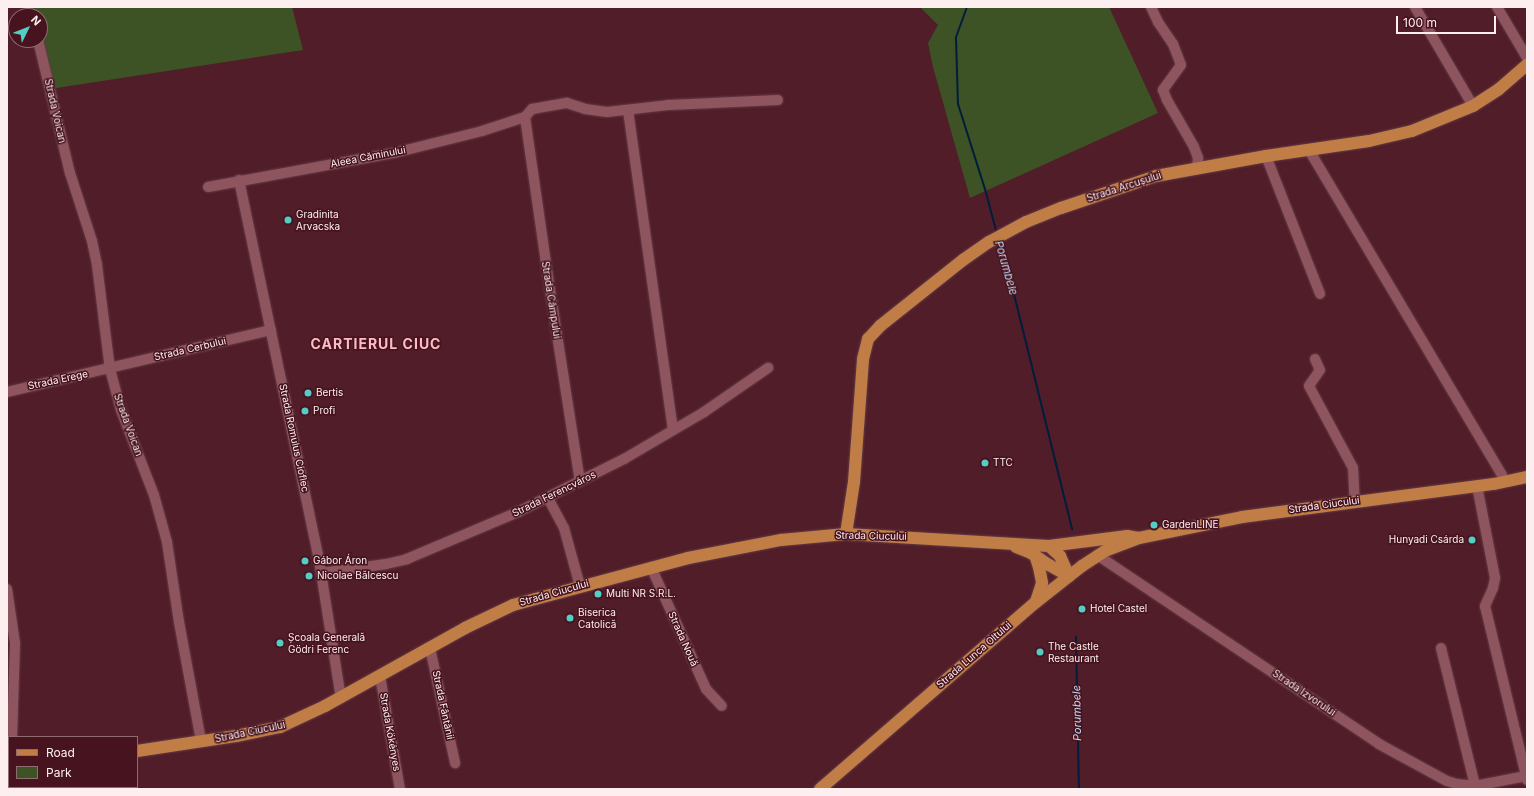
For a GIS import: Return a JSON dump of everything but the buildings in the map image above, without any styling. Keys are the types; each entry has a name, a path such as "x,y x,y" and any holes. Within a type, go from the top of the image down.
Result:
{"main road":[{"name":"Strada Arcușului","path":"846,534 854,482 863,359 868,340 880,326 963,260 989,242 1061,208 1131,184 1172,172 1369,141 1412,131 1473,106 1499,89 1527,65"},
{"name":"Strada Ciucului","path":"1139,538 1242,517 1477,486 1506,478 1527,477"},
{"name":"Strada Ciucului","path":"138,751 280,727 341,698 465,628 513,605 651,567 720,551 781,540 846,534 997,542"},
{"path":"997,542 1049,546 1127,536 1139,538"},
{"name":"Strada Lunca Oltului","path":"820,789 1035,603 1069,576 1097,555 1139,538"},
{"path":"997,542 1021,548 1069,576"},
{"path":"1049,546 1060,556 1069,576"},
{"path":"1035,555 1042,583 1035,603"}],"street":[{"path":"1151,7 1158,22 1173,44 1181,65 1163,90 1167,100 1194,147 1198,158 1197,167"},
{"path":"1415,7 1473,106"},
{"path":"1497,7 1527,58"},
{"name":"Strada Voican","path":"40,48 70,173 92,241 97,265 110,369 120,410 154,495 167,542 179,622 200,741"},
{"name":"Aleea Căminului","path":"208,187 239,180 394,153 482,131 525,117 532,109 567,103 585,109 608,112 668,106 778,100"},
{"path":"628,110 673,430"},
{"name":"Strada Câmpului","path":"525,117 580,482"},
{"path":"1309,150 1506,478"},
{"path":"1266,156 1320,294"},
{"name":"Strada Romulus Cioflec","path":"239,180 321,573 341,698"},
{"name":"Strada Cerbului","path":"110,369 271,330"},
{"path":"1315,359 1320,370 1309,386 1353,468 1356,501"},
{"name":"Strada Ferencváros","path":"321,573 386,564 406,559 476,531 548,498 620,461 673,430 768,368"},
{"name":"Strada Erege","path":"7,392 110,369"},
{"path":"1477,486 1495,578 1493,588 1485,606 1526,778"},
{"path":"548,498 564,528 580,586"},
{"name":"Strada Izvorului","path":"1097,555 1379,744 1448,785 1457,784 1475,788 1526,778"},
{"name":"Strada Nouă","path":"651,567 706,689 722,706"},
{"path":"7,589 15,643 12,736"},
{"name":"Strada Fântânii","path":"430,648 455,763"},
{"path":"1441,648 1475,788"},
{"name":"Strada Kökényes","path":"380,676 400,789"}],"green space":[{"path":"292,7 303,50 50,89 42,48 48,48 48,8 28,8"},
{"path":"920,7 1109,7 1158,113 970,198 933,67 928,43 938,25"}],"waterway":[{"name":"Porumbele","path":"967,7 956,38 958,104 985,189 997,234"},
{"name":"Porumbele","path":"999,242 1009,274 1072,529"},
{"name":"Porumbele","path":"1076,637 1079,789"}],"place":[{"name":"Gradinita Arvacska","path":"288,220"},
{"name":"Bertis","path":"308,393"},
{"name":"Profi","path":"305,411"},
{"name":"TTC","path":"985,463"},
{"name":"GardenLINE","path":"1154,525"},
{"name":"Hunyadi Csárda","path":"1472,540"},
{"name":"Gábor Áron","path":"305,561"},
{"name":"Nicolae Bălcescu","path":"309,576"},
{"name":"Multi NR S.R.L.","path":"598,594"},
{"name":"Hotel Castel","path":"1082,609"},
{"name":"Biserica Catolică","path":"570,618"},
{"name":"Școala Generală Gödri Ferenc","path":"280,643"},
{"name":"The Castle Restaurant","path":"1040,652"}],"district":[{"name":"CARTIERUL CIUC","path":"376,344"}]}
